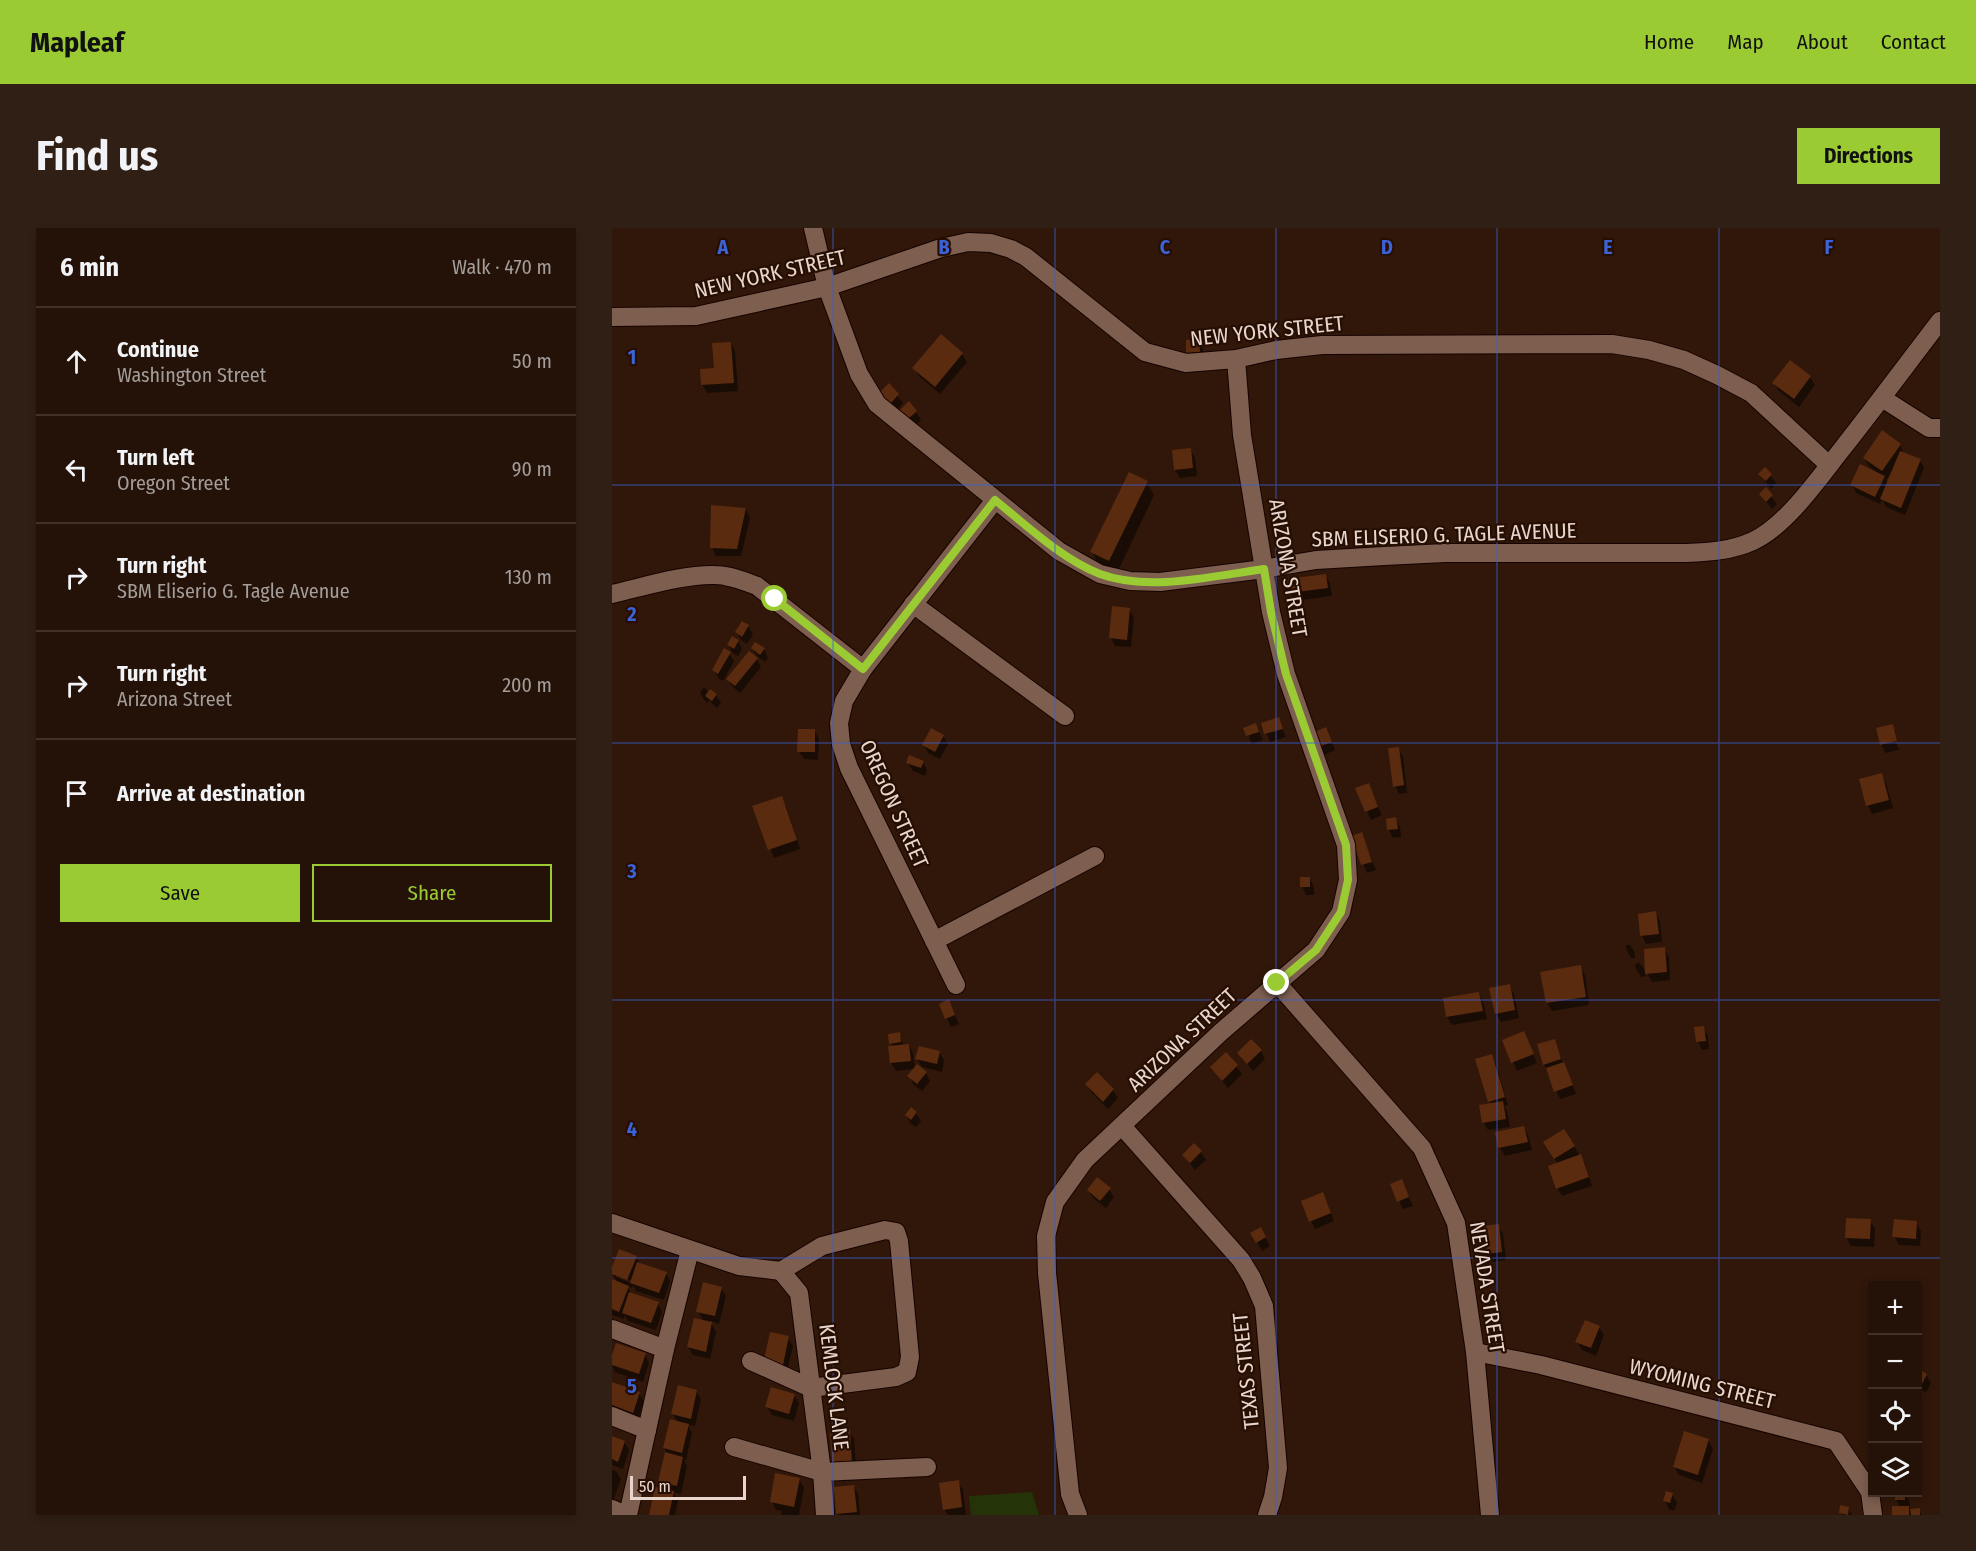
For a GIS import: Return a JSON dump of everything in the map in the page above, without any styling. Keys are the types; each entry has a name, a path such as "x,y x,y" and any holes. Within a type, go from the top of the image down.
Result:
{"street":[{"name":"SBM ELISERIO G. TAGLE AVENUE","path":"813,228 827,287 859,374 877,404 1059,551 1100,574 1130,581 1160,582 1316,560 1394,555 1725,551 1754,541 1776,527 1787,516 1940,321"},
{"name":"NEW YORK STREET","path":"612,317 696,316 827,287 941,248 968,242 991,243 1011,249 1026,257 1145,352 1186,363 1236,360 1276,350 1322,345 1612,344 1649,350 1684,360 1750,393 1829,465"},
{"name":"ARIZONA STREET","path":"1078,1515 1070,1494 1047,1273 1046,1236 1055,1202 1085,1160 1221,1032 1316,950 1341,912 1348,880 1346,845 1286,674 1271,612 1242,435 1236,360"},
{"path":"1881,398 1929,428 1940,428"},
{"name":"OREGON STREET","path":"956,985 849,768 841,744 839,723 844,702 863,669 995,500"},
{"path":"612,594 683,579 716,575 738,579 757,586 863,669"},
{"path":"913,604 1065,716"},
{"path":"934,941 1095,856"},
{"name":"NEVADA STREET","path":"1277,983 1422,1148 1456,1222 1475,1352 1490,1515"},
{"name":"TEXAS STREET","path":"1122,1126 1241,1260 1264,1306 1278,1468 1267,1515"},
{"path":"612,1223 739,1266 781,1271 822,1246 874,1232 885,1230 896,1232 899,1241 910,1357 907,1372 896,1377 811,1388 751,1361"},
{"path":"612,1509 627,1515 690,1250"},
{"name":"KEMLOCK LANE","path":"781,1271 799,1293 822,1472 825,1515"},
{"path":"612,1329 665,1349"},
{"name":"WYOMING STREET","path":"1475,1352 1541,1365 1836,1441 1870,1492 1872,1515"},
{"path":"612,1416 647,1430"},
{"path":"734,1447 822,1472 927,1467"}],"green space":[{"path":"1032,1492 1039,1515 971,1515 969,1496"}],"building":[{"path":"941,334 963,353 935,387 912,368"},
{"path":"1199,339 1200,352 1186,353 1186,340"},
{"path":"731,342 734,383 701,385 700,369 714,368 712,343"},
{"path":"1790,360 1811,376 1794,399 1772,383"},
{"path":"889,383 899,394 890,404 879,393"},
{"path":"909,401 917,411 907,420 899,411"},
{"path":"1882,430 1901,444 1882,471 1863,458"},
{"path":"1191,448 1193,468 1174,470 1172,450"},
{"path":"1900,451 1921,459 1901,508 1880,499"},
{"path":"1860,464 1885,476 1875,497 1850,485"},
{"path":"1765,467 1772,474 1766,481 1758,474"},
{"path":"1129,472 1148,481 1109,561 1090,552"},
{"path":"1766,487 1773,495 1766,502 1759,494"},
{"path":"711,505 746,508 737,549 710,548"},
{"path":"1326,574 1328,588 1289,593 1287,579"},
{"path":"1112,606 1130,608 1127,640 1109,638"},
{"path":"742,621 749,625 742,637 735,632"},
{"path":"732,636 739,640 734,649 727,645"},
{"path":"755,642 765,648 760,655 751,648"},
{"path":"724,648 731,652 718,674 712,670"},
{"path":"749,651 758,658 735,686 726,679"},
{"path":"710,689 717,694 712,701 705,696"},
{"path":"1279,717 1283,729 1264,734 1261,723"},
{"path":"1256,723 1259,732 1246,736 1243,728"},
{"path":"1893,724 1897,741 1880,745 1876,728"},
{"path":"1326,727 1332,742 1318,747 1312,733"},
{"path":"931,728 944,735 935,752 922,745"},
{"path":"798,729 815,729 815,752 797,752"},
{"path":"1399,747 1404,785 1393,787 1388,748"},
{"path":"909,755 924,761 921,768 906,763"},
{"path":"1882,773 1889,800 1866,806 1859,779"},
{"path":"1369,783 1378,807 1365,812 1355,788"},
{"path":"782,796 797,840 768,850 752,806"},
{"path":"1396,817 1398,829 1387,830 1386,819"},
{"path":"1362,832 1372,862 1361,865 1351,836"},
{"path":"1300,877 1310,877 1310,887 1300,887"},
{"path":"1656,911 1659,934 1640,936 1638,914"},
{"path":"1665,947 1667,972 1645,974 1644,949"},
{"path":"1581,965 1586,997 1546,1003 1540,972"},
{"path":"1510,984 1515,1010 1495,1014 1489,988"},
{"path":"1479,992 1483,1011 1446,1017 1443,998"},
{"path":"949,999 955,1015 945,1019 939,1004"},
{"path":"1704,1026 1706,1041 1696,1042 1694,1027"},
{"path":"1524,1031 1534,1054 1511,1063 1502,1040"},
{"path":"900,1032 901,1042 889,1044 888,1034"},
{"path":"1251,1039 1262,1050 1247,1064 1237,1053"},
{"path":"1555,1039 1561,1059 1543,1065 1537,1044"},
{"path":"909,1044 911,1061 890,1063 888,1046"},
{"path":"919,1046 940,1051 937,1064 915,1059"},
{"path":"1226,1052 1238,1065 1222,1081 1210,1067"},
{"path":"1492,1054 1505,1097 1488,1102 1475,1059"},
{"path":"1564,1062 1573,1085 1554,1092 1546,1068"},
{"path":"917,1064 927,1072 917,1084 907,1076"},
{"path":"1097,1072 1114,1089 1103,1102 1085,1084"},
{"path":"1503,1101 1506,1119 1482,1123 1479,1105"},
{"path":"911,1107 917,1112 911,1120 905,1115"},
{"path":"1524,1126 1528,1142 1498,1148 1495,1132"},
{"path":"1564,1129 1575,1146 1554,1159 1543,1142"},
{"path":"1194,1143 1202,1151 1190,1163 1182,1155"},
{"path":"1581,1154 1589,1177 1556,1189 1548,1166"},
{"path":"1097,1177 1111,1188 1100,1201 1087,1190"},
{"path":"1402,1179 1409,1197 1397,1202 1390,1184"},
{"path":"1323,1192 1331,1213 1309,1222 1301,1201"},
{"path":"1846,1218 1871,1219 1870,1239 1845,1238"},
{"path":"1894,1219 1917,1221 1916,1239 1892,1237"},
{"path":"1499,1224 1502,1252 1487,1254 1483,1226"},
{"path":"1261,1227 1266,1237 1256,1243 1250,1233"},
{"path":"619,1249 637,1256 627,1280 612,1274 612,1267"},
{"path":"637,1262 667,1272 659,1293 630,1283"},
{"path":"612,1279 629,1286 619,1312 612,1309"},
{"path":"703,1282 722,1287 715,1316 696,1312"},
{"path":"629,1292 659,1302 651,1323 622,1313"},
{"path":"694,1318 712,1322 706,1352 687,1347"},
{"path":"1585,1320 1600,1326 1591,1348 1575,1342"},
{"path":"770,1332 789,1336 783,1365 764,1360"},
{"path":"616,1343 646,1353 639,1374 612,1365"},
{"path":"1922,1371 1927,1374 1922,1384"},
{"path":"612,1382 640,1392 633,1413 612,1405"},
{"path":"678,1385 697,1390 691,1419 671,1414"},
{"path":"771,1387 795,1394 789,1414 765,1407"},
{"path":"670,1419 689,1424 682,1453 663,1448"},
{"path":"850,1429 852,1462 832,1463 830,1431"},
{"path":"1684,1431 1709,1439 1698,1475 1673,1467"},
{"path":"612,1436 625,1441 618,1462 612,1459"},
{"path":"665,1452 683,1457 677,1486 658,1482"},
{"path":"775,1473 800,1478 794,1507 770,1502"},
{"path":"959,1480 962,1507 943,1510 939,1483"},
{"path":"854,1485 857,1512 836,1514 834,1487"},
{"path":"655,1487 674,1491 669,1515 649,1515"},
{"path":"1666,1491 1673,1493 1670,1503 1663,1501"},
{"path":"1895,1497 1905,1497 1905,1500 1895,1500"},
{"path":"1840,1505 1849,1507 1848,1515 1839,1513"},
{"path":"1892,1506 1909,1506 1909,1515 1892,1515"},
{"path":"1920,1508 1920,1515 1911,1515 1910,1509"}],"route":[{"path":"775,599 863,669 995,500 1059,551 1100,574 1130,581 1160,582 1264,569 1271,612 1286,674 1346,845 1348,880 1341,912 1316,950 1277,983"}]}
